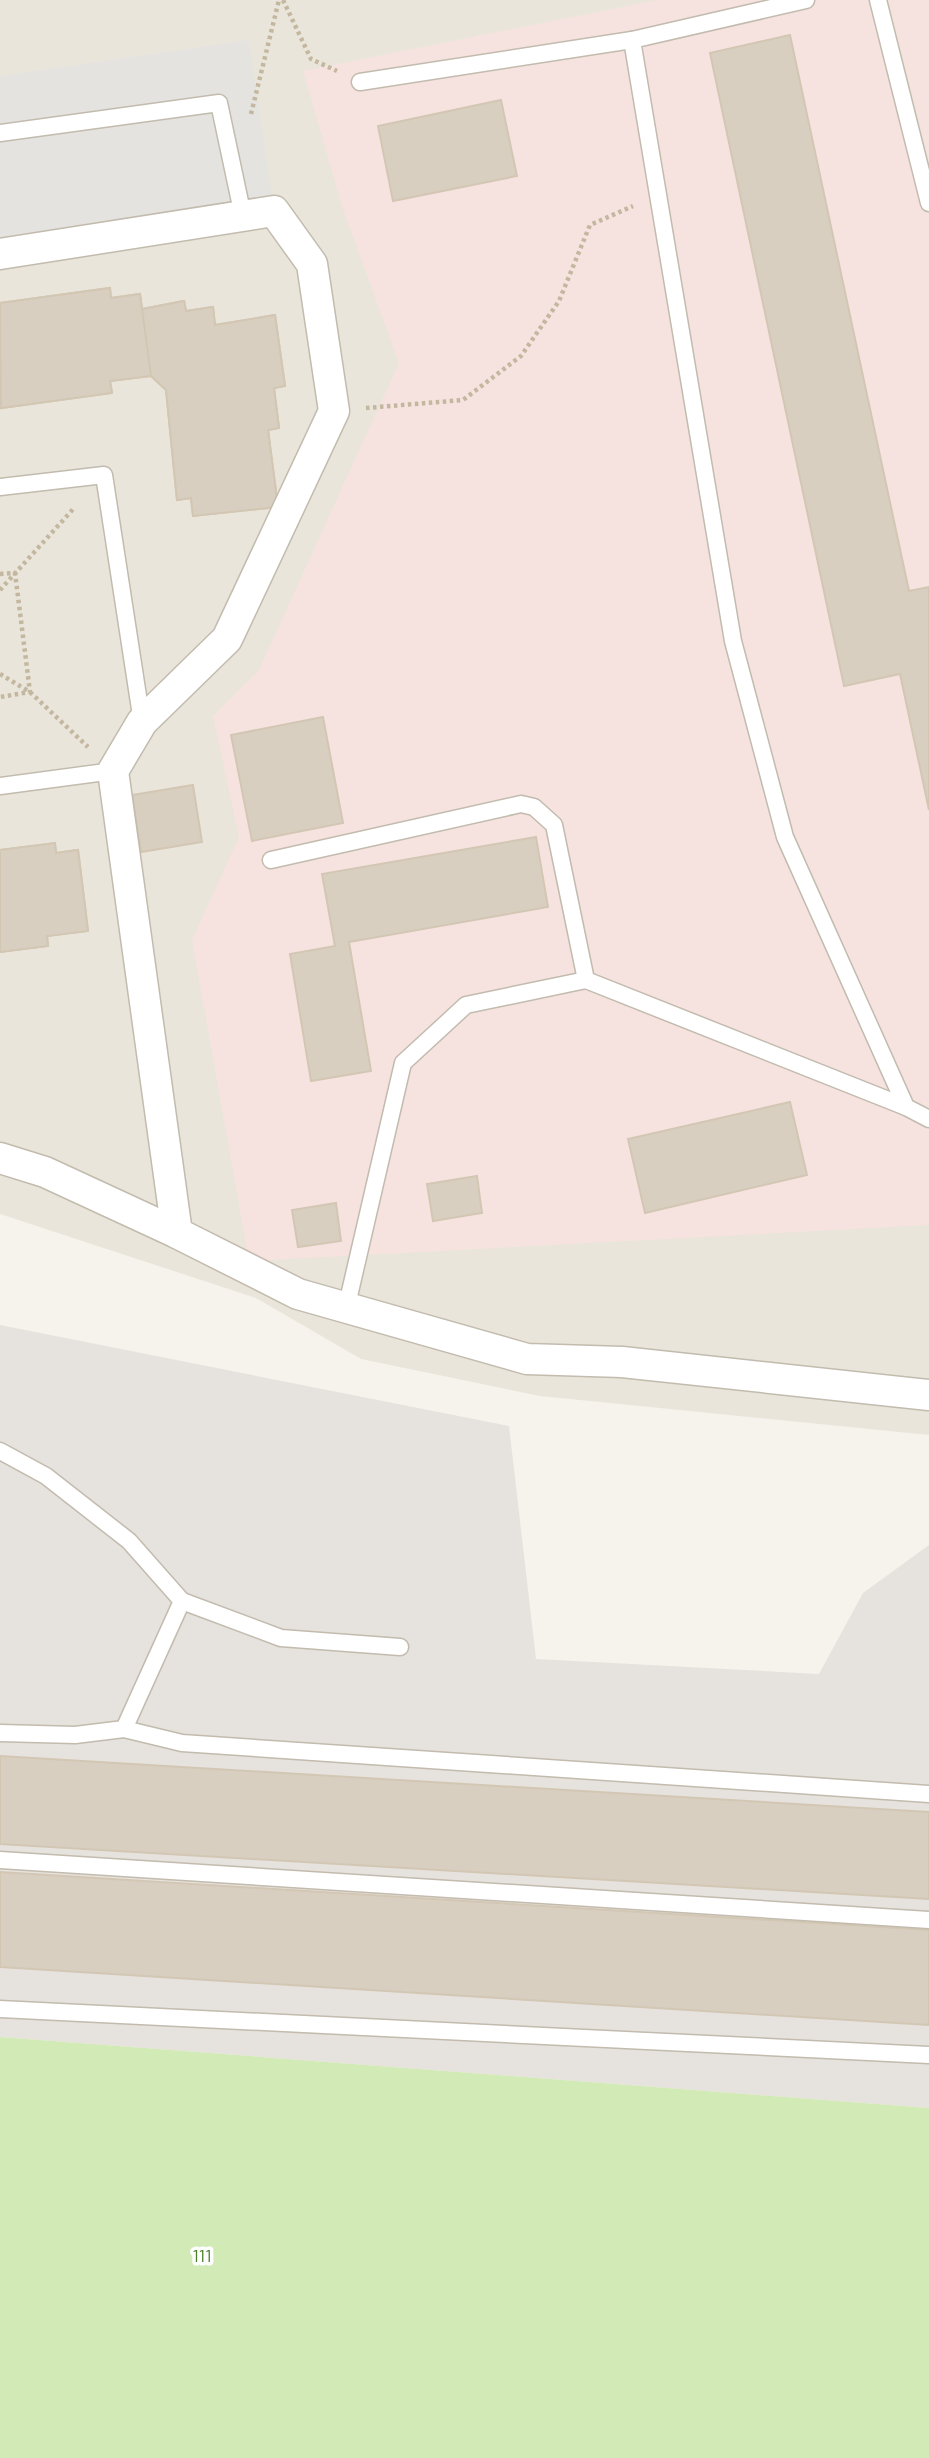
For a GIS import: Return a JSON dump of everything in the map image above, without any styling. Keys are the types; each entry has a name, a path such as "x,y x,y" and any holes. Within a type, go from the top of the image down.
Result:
{"street":[{"path":"0,254 274,211 312,264 334,411 227,639 142,722 113,771 177,1233"},
{"path":"0,1158 45,1172 177,1233 298,1294 527,1359 622,1362 929,1395"}],"lane":[{"path":"360,82 632,40 806,0"},
{"path":"878,0 929,203"},
{"path":"632,40 733,641 785,837 906,1107"},
{"path":"0,133 219,103 243,216"},
{"path":"0,487 104,475 142,722"},
{"path":"0,786 113,771"},
{"path":"271,860 521,804 534,807 554,825 586,980"},
{"path":"346,1309 403,1063 466,1005 586,980 906,1107 929,1119"},
{"path":"0,1451 46,1476 129,1541 182,1601 281,1638 401,1647"},
{"path":"124,1729 182,1601"},
{"path":"0,1733 75,1735 124,1729 181,1743 929,1794"},
{"path":"0,1860 929,1920"},
{"path":"0,2009 929,2055"}],"path":[{"path":"281,0 311,59 360,82"},
{"path":"250,117 281,0"},
{"path":"334,411 463,400 521,356 559,301 590,225 659,194"},
{"path":"0,590 104,475"},
{"path":"0,574 15,573"},
{"path":"15,573 30,692"},
{"path":"0,674 30,692 113,771"},
{"path":"0,698 30,692"}],"shaded area":[{"path":"0,0 929,0 929,1435 540,1396 361,1359 256,1298 0,1214"},
{"path":"658,0 929,0 929,1225 249,1261 192,940 239,837 213,716 259,670 399,363 343,209 303,71"},
{"path":"249,40 274,211 0,251 0,76"},
{"path":"0,1325 509,1426 536,1659 819,1674 863,1593 929,1545 929,2108 0,2037"}],"green space":[{"name":"111","path":"0,2037 929,2108 929,2458 0,2458"}],"building":[{"path":"790,35 909,591 929,587 929,810 900,674 844,686 710,53"},
{"path":"501,100 517,176 393,201 378,126"},
{"path":"110,288 111,298 140,294 151,376 110,381 112,393 1,408 0,303"},
{"path":"110,288 111,298 140,294 142,309 184,301 186,311 213,307 215,325 275,315 285,386 274,388 279,428 268,430 278,507 193,516 191,498 177,500 166,390 151,376 110,381 112,393 1,408 0,303"},
{"path":"184,301 186,311 213,307 215,325 275,315 285,386 274,388 279,428 268,430 278,507 193,516 191,498 177,500 166,390 151,376 142,309"},
{"path":"323,717 343,823 252,841 231,735"},
{"path":"193,785 202,842 141,852 132,795"},
{"path":"536,837 548,907 349,942 371,1071 311,1081 290,954 335,946 322,874"},
{"path":"55,843 56,853 78,850 88,931 47,936 48,946 0,952 0,850"},
{"path":"55,843 56,853 78,850 88,931 47,936 48,946 0,952 0,850"},
{"path":"790,1102 807,1175 645,1213 628,1139"},
{"path":"477,1176 482,1213 433,1221 427,1184"},
{"path":"336,1203 341,1241 298,1247 292,1210"},
{"path":"0,1756 929,1812 929,1899 0,1844"},
{"path":"0,1872 929,1930 929,2025 0,1967"}]}
